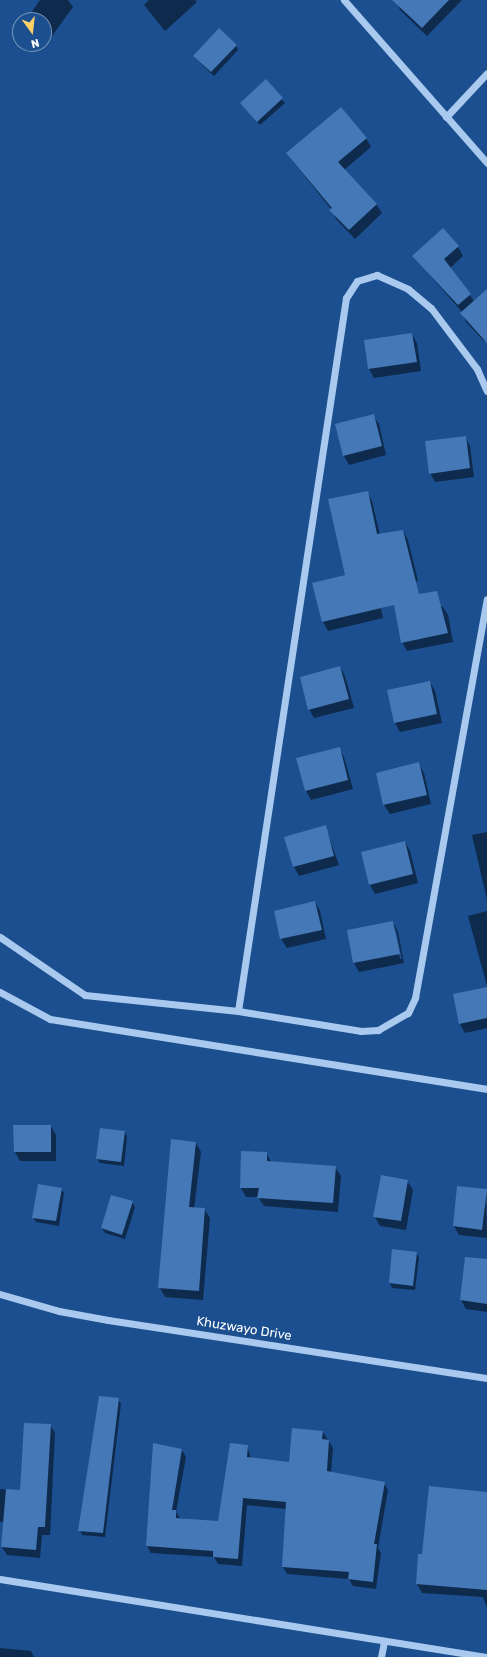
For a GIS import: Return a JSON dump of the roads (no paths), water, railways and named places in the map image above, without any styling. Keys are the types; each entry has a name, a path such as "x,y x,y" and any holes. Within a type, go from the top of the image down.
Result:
{"street":[{"path":"344,0 487,163"},
{"path":"446,117 487,73"},
{"path":"238,1011 346,298 356,281 377,275 408,289 431,308 477,369 487,391"},
{"path":"0,937 84,995 238,1011 361,1031 378,1030 408,1014 415,998 487,599"},
{"path":"0,992 50,1019 487,1089"},
{"name":"Khuzwayo Drive","path":"0,1294 59,1311 108,1320 487,1378"},
{"path":"0,1579 487,1657"},
{"path":"381,1657 384,1641"}]}
